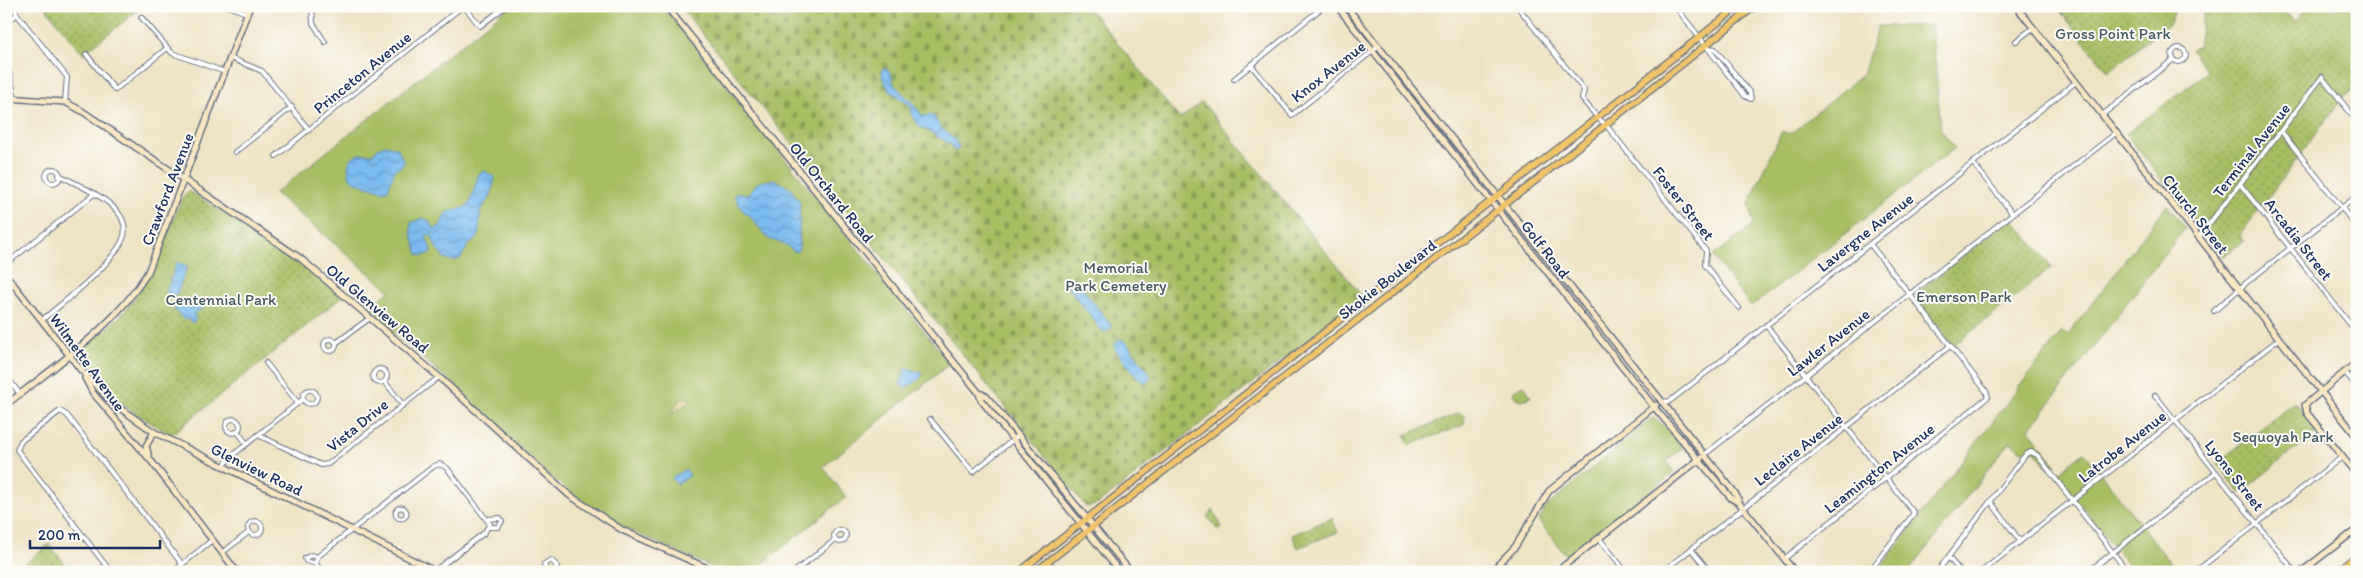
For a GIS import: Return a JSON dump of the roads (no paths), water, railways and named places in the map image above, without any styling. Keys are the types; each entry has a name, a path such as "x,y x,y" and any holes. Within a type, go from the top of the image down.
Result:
{"highway":[{"path":"2337,572 2357,556"}],"main road":[{"name":"Crawford Avenue","path":"6,405 104,327 134,295 154,259 250,6"},
{"name":"Old Orchard Road","path":"666,6 979,393 981,400 1120,572"},
{"name":"Golf Road","path":"1337,6 1654,407 1731,498 1742,506"},
{"name":"Golf Road","path":"1346,6 1735,493 1742,506 1794,572"},
{"name":"Skokie Boulevard","path":"1019,572 1739,6"},
{"name":"Skokie Boulevard","path":"1035,572 1708,46 1755,6"},
{"name":"Church Street","path":"2016,6 2357,437"},
{"name":"Old Glenview Road","path":"6,98 66,102 82,111 300,258 439,377 551,480 581,504 645,541 716,572"},
{"name":"Wilmette Avenue","path":"6,275 80,369 93,392 152,462 237,572"},
{"path":"2357,362 2306,402 2306,409 2357,475"},
{"name":"Glenview Road","path":"80,369 114,404 154,432 435,571"},
{"name":"Old Orchard Road","path":"979,393 986,396 1131,572"},
{"name":"Lavergne Avenue","path":"1491,572 1515,547 1549,491 1661,402"},
{"path":"152,462 146,446 154,432"},
{"name":"Lawler Avenue","path":"1556,572 1704,455"},
{"path":"2301,572 2357,529"}],"street":[{"path":"228,6 247,13"},
{"path":"312,6 313,23 325,42"},
{"path":"464,6 480,26 506,6"},
{"name":"Princeton Avenue","path":"276,156 464,6"},
{"path":"1234,79 1324,6"},
{"name":"Foster Street","path":"1517,6 1584,90 1582,99 1598,118 1606,124 1705,249 1705,265 1739,308"},
{"path":"1675,6 1745,96 1751,99 1750,93 1715,48 1708,46"},
{"path":"16,13 66,75 66,102"},
{"path":"141,17 166,49 225,72"},
{"path":"2016,41 2033,28"},
{"name":"Knox Avenue","path":"1251,65 1292,115 1379,46"},
{"path":"86,54 115,90 166,49"},
{"path":"230,58 262,71 309,130"},
{"path":"2102,115 2174,59"},
{"path":"8,67 15,99"},
{"name":"Terminal Avenue","path":"2199,238 2322,77 2357,121"},
{"name":"Lavergne Avenue","path":"1661,402 1670,400 2076,82"},
{"path":"235,152 292,107"},
{"path":"2281,131 2357,226"},
{"name":"Lawler Avenue","path":"1704,455 2116,133"},
{"path":"1973,163 2012,213"},
{"path":"42,320 79,290 120,245 123,238 124,227 121,216 110,204 59,175"},
{"name":"Arcadia Street","path":"2240,184 2357,333"},
{"path":"6,264 94,194"},
{"path":"2214,311 2357,196"},
{"path":"1870,244 1950,346"},
{"path":"336,343 370,318"},
{"path":"1766,325 1914,513 1869,572"},
{"name":"Latrobe Avenue","path":"1981,572 2279,339"},
{"name":"Leamington Avenue","path":"1784,559 1988,397 1950,346"},
{"name":"Leclaire Avenue","path":"1662,572 1742,506 1950,346"},
{"path":"266,364 298,403"},
{"path":"2345,372 2357,387"},
{"path":"6,376 20,394"},
{"name":"Vista Drive","path":"258,435 324,465 331,462 439,377"},
{"path":"385,382 403,404"},
{"name":"Lyons Street","path":"2155,394 2295,572"},
{"path":"224,467 228,459 303,399"},
{"path":"1669,411 1670,400"},
{"path":"111,572 20,456 17,448 18,443 57,412 62,411 182,564"},
{"path":"930,419 973,472 1019,435"},
{"path":"237,432 247,444"},
{"path":"1937,572 2026,454 2031,452 2037,455 2128,572"},
{"path":"2195,572 2342,457"},
{"path":"316,564 317,557 438,464 447,468 488,519 489,527"},
{"path":"2088,572 2216,472"},
{"path":"391,500 398,508"},
{"path":"1991,502 2020,541"},
{"path":"435,571 489,527 498,527 502,521 500,518 488,519"},
{"path":"222,553 249,532"},
{"path":"1599,538 1626,572"},
{"path":"173,572 212,540"},
{"path":"794,572 835,540"},
{"path":"1691,549 1710,572"},
{"path":"317,557 312,555 306,558 306,562 316,564 322,572"},
{"path":"1948,557 1961,572"},
{"path":"540,572 546,570 546,562 553,561 557,566 554,572"}],"water":[{"path":"885,68 889,71 895,85 922,116 929,115 934,117 940,127 955,140 959,147 958,150 955,151 949,143 919,126 912,114 911,106 889,90 883,78 882,70"},
{"path":"385,145 397,148 404,161 402,166 395,169 388,189 383,191 353,181 348,169 352,158 356,155 373,154 378,148"},
{"path":"485,171 495,178 491,195 480,212 479,236 468,246 460,259 454,261 445,258 438,251 432,237 428,234 426,237 432,252 423,256 418,254 411,233 411,223 422,218 428,220 434,229 439,227 448,212 464,208 470,203 479,174"},
{"path":"774,179 791,189 800,202 799,249 796,252 781,242 769,239 749,215 743,211 734,195 738,192 748,195 757,183"},
{"path":"177,262 187,266 176,296 166,292"},
{"path":"1072,280 1076,280 1110,324 1112,328 1107,332 1102,331 1069,288 1067,284"},
{"path":"194,301 205,307 193,314 196,319 192,323 187,318 184,320 173,308 174,305"},
{"path":"1119,339 1124,340 1150,374 1150,379 1146,383 1140,380 1114,348"},
{"path":"906,368 920,372 922,375 917,381 905,388 900,384"},
{"path":"685,469 690,475 677,485 672,478"}],"park label":[{"name":"Gross Point Park","path":"2113,33"},
{"name":"Memorial Park Cemetery","path":"1116,276"},
{"name":"Emerson Park","path":"1964,296"},
{"name":"Centennial Park","path":"221,299"},
{"name":"Sequoyah Park","path":"2283,436"}]}
